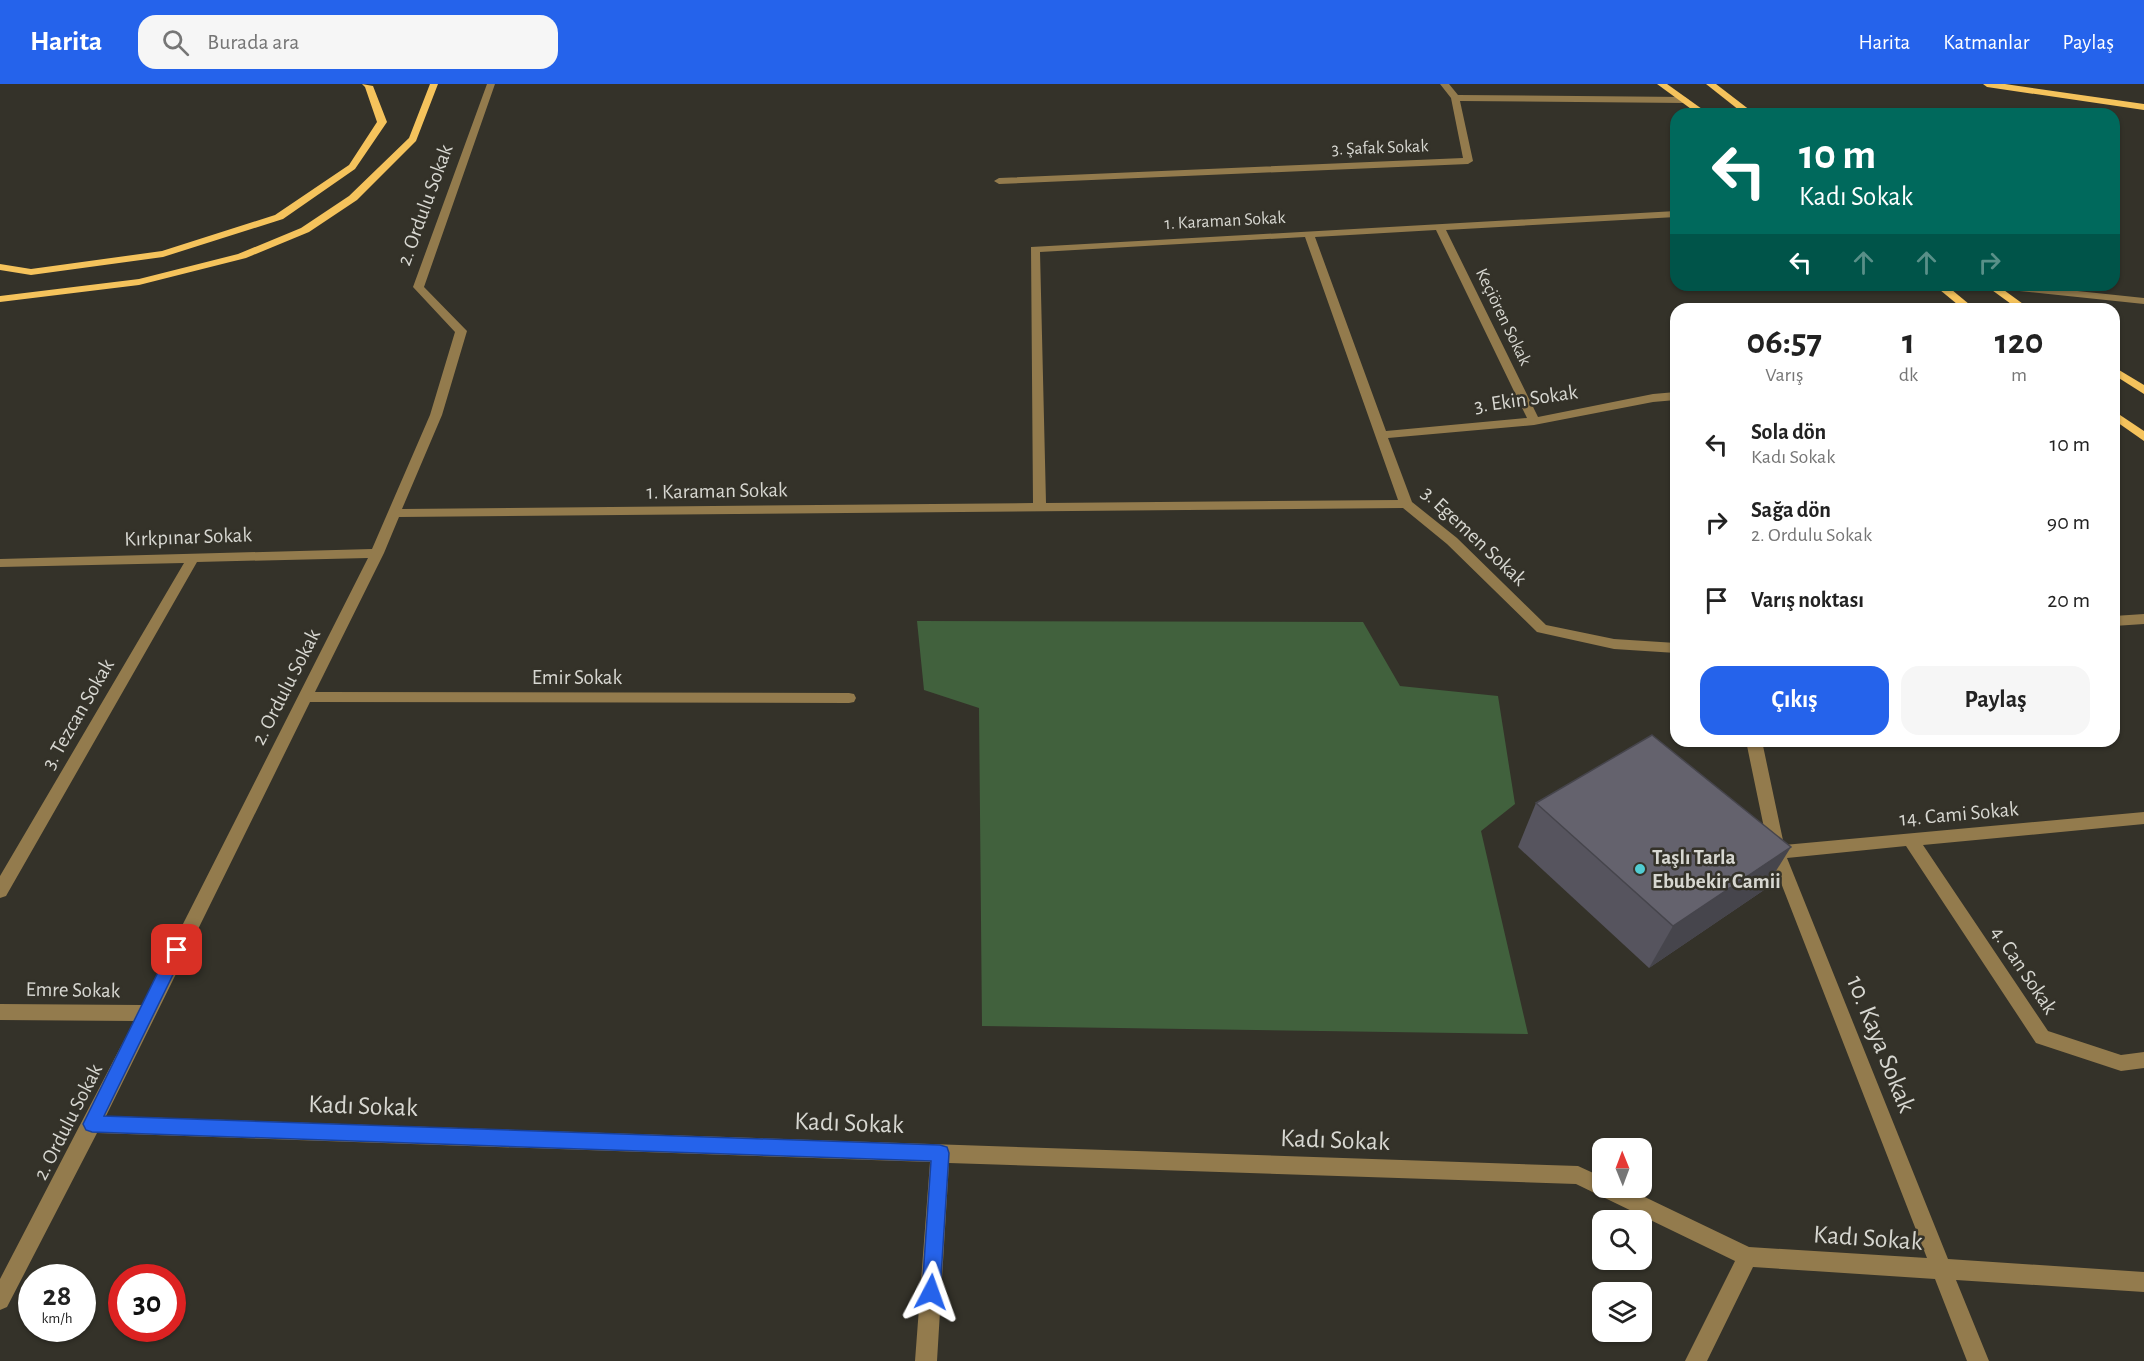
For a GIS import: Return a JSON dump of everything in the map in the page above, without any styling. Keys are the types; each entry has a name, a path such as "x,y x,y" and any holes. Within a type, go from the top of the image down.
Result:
{"main road":[{"path":"0,267 31,272 163,254 279,217 352,166 382,122 369,86 366,84"},
{"path":"0,299 139,282 243,256 305,230 353,198 413,139 434,84"},
{"path":"1660,84 1696,108"},
{"path":"1710,84 1742,108"},
{"path":"1987,84 2144,107"},
{"path":"1946,291 1962,303"},
{"path":"1999,291 2016,303"},
{"path":"2120,374 2144,390"},
{"path":"2120,419 2144,437"}],"street":[{"name":"2. Ordulu Sokak","path":"0,1300 92,1124 145,1013 377,553 436,415 461,331 418,287 491,84"},
{"path":"1444,84 1455,98 1685,100"},
{"name":"3. Şafak Sokak","path":"999,181 1468,161 1455,98"},
{"name":"1. Karaman Sokak","path":"1040,507 1035,249 1670,214"},
{"name":"Keçiören Sokak","path":"1440,227 1534,421"},
{"name":"3. Egemen Sokak","path":"1310,235 1406,504 1452,541 1542,629 1614,644 1670,648"},
{"path":"2048,291 2144,301"},
{"name":"3. Ekin Sokak","path":"1381,435 1534,421 1670,397"},
{"name":"1. Karaman Sokak","path":"394,513 1406,504"},
{"name":"Kırkpınar Sokak","path":"0,563 377,553"},
{"name":"3. Tezcan Sokak","path":"0,891 193,558"},
{"path":"2120,621 2144,619"},
{"name":"Emir Sokak","path":"304,697 849,698"},
{"name":"10. Kaya Sokak","path":"1755,747 1777,852 1978,1361"},
{"name":"14. Cami Sokak","path":"1777,852 2144,818"},
{"name":"4. Can Sokak","path":"1910,839 2042,1037 2121,1063 2144,1060"},
{"name":"Emre Sokak","path":"0,1012 145,1013"},
{"name":"Kadı Sokak","path":"92,1124 1578,1175 1592,1182"},
{"path":"926,1361 940,1153"},
{"name":"Kadı Sokak","path":"1626,1198 1748,1257 2144,1282"},
{"path":"1696,1361 1748,1257"}],"green space":[{"path":"917,621 1363,622 1400,686 1498,696 1515,804 1481,831 1528,1034 982,1026 979,708 924,690"}],"building":[{"path":"1652,735 1791,847 1673,926 1536,803"}],"place":[{"name":"Taşlı Tarla Ebubekir Camii","path":"1640,869"}],"route":[{"path":"177,950 92,1124 940,1153 931,1292"}]}
